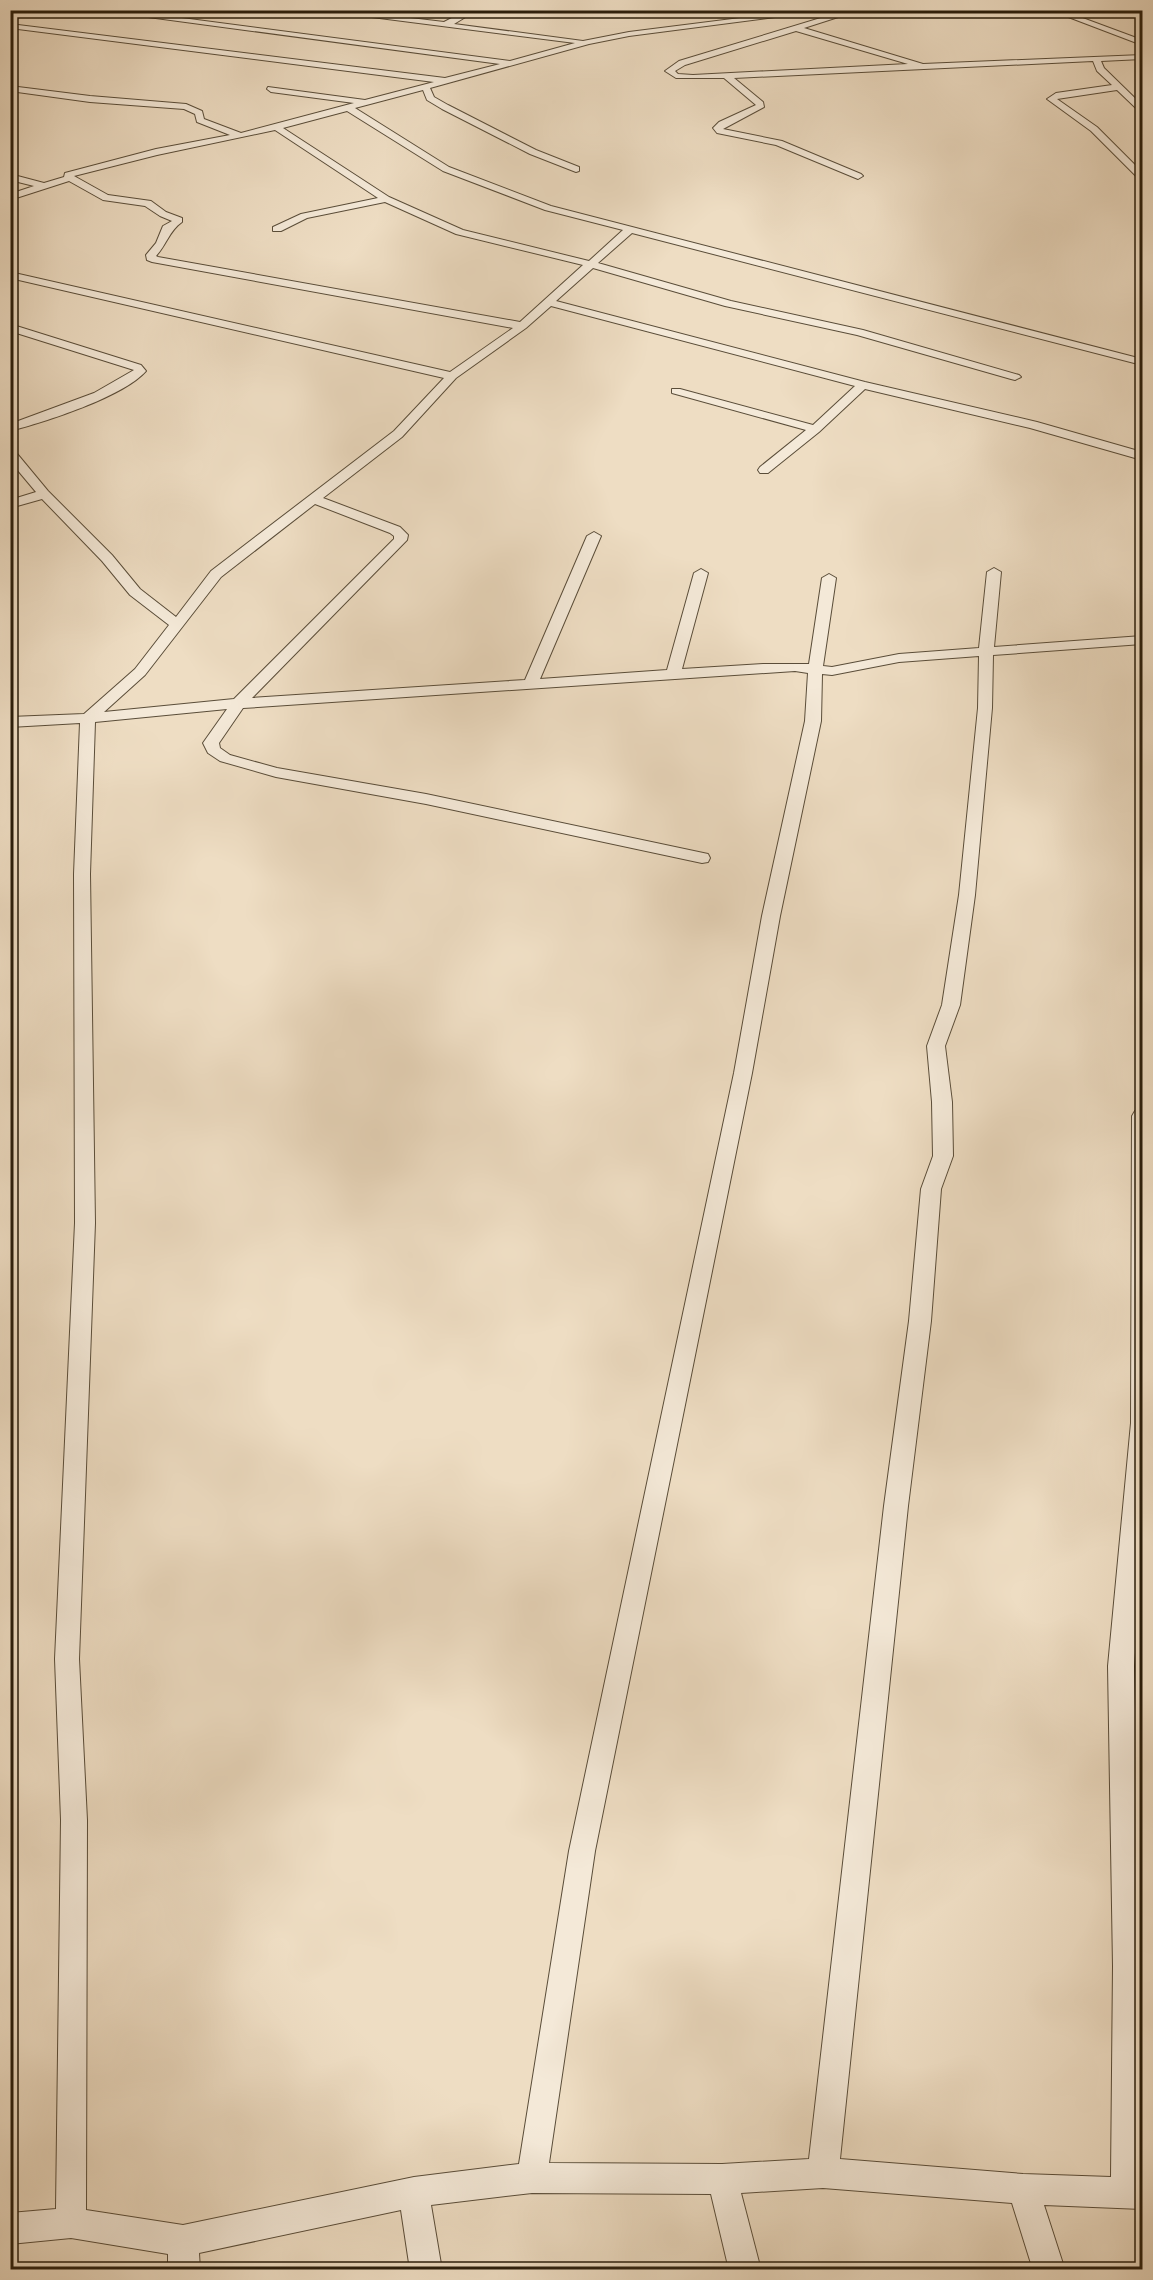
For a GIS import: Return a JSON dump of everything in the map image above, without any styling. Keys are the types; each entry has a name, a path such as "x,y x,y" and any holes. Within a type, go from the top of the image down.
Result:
{"street":[{"path":"10,19 33,10"},
{"path":"99,10 517,63"},
{"path":"320,10 588,42"},
{"path":"445,25 474,10"},
{"path":"70,178 68,175 82,169 241,136 452,81 588,42 629,34 826,10"},
{"path":"857,10 682,63 669,71 676,76 683,77 1143,57"},
{"path":"1053,10 1143,43"},
{"path":"10,26 452,81"},
{"path":"798,29 923,66"},
{"path":"1096,59 1100,69 1143,109"},
{"path":"726,75 760,104 760,107 722,124 717,128 720,131 779,143 858,176"},
{"path":"1119,87 1051,99 1094,129 1143,177"},
{"path":"10,88 90,99 186,106 195,110 200,120 241,136"},
{"path":"426,88 430,98 445,107 533,152 576,169"},
{"path":"271,89 370,103"},
{"path":"349,108 446,170 548,208 1143,362"},
{"path":"276,127 386,199 460,232 590,264 729,304 859,332 1015,377"},
{"path":"10,177 44,186"},
{"path":"10,197 70,178 106,198 148,203 163,214 179,220 167,228 161,244 151,255 151,258 156,260 522,326"},
{"path":"278,229 304,216 386,199"},
{"path":"71,2223 74,1820 67,1659 85,1223 82,874 88,718 140,672 216,574 398,434 452,376 522,326 631,228"},
{"path":"10,274 452,376"},
{"path":"549,302 863,385 1033,425 1143,456"},
{"path":"10,327 137,367 140,371 135,377 98,395 10,428"},
{"path":"764,470 815,429 863,385"},
{"path":"676,391 815,429"},
{"path":"10,453 44,494 107,558 135,592 176,624"},
{"path":"10,504 44,494"},
{"path":"312,498 395,530 401,535 400,540 238,704 211,743 213,750 225,758 276,772 426,799 702,858"},
{"path":"530,685 594,536"},
{"path":"824,2173 894,1530 920,1321 931,1189 943,1156 942,1102 936,1046 951,1005 967,894 985,708 986,652 994,572"},
{"path":"673,674 701,573"},
{"path":"531,2178 582,1851 743,1073 771,916 806,761 813,721 815,670 829,578"},
{"path":"10,722 784,667 832,671 899,658 1143,640"},
{"path":"10,2229 71,2223 183,2255 414,2192 531,2178 722,2179 824,2173 1023,2189 1134,2193 1121,1666 1142,1423 1143,1116"},
{"path":"722,2179 745,2270"},
{"path":"1023,2189 1049,2270"},
{"path":"414,2192 426,2270"}]}
